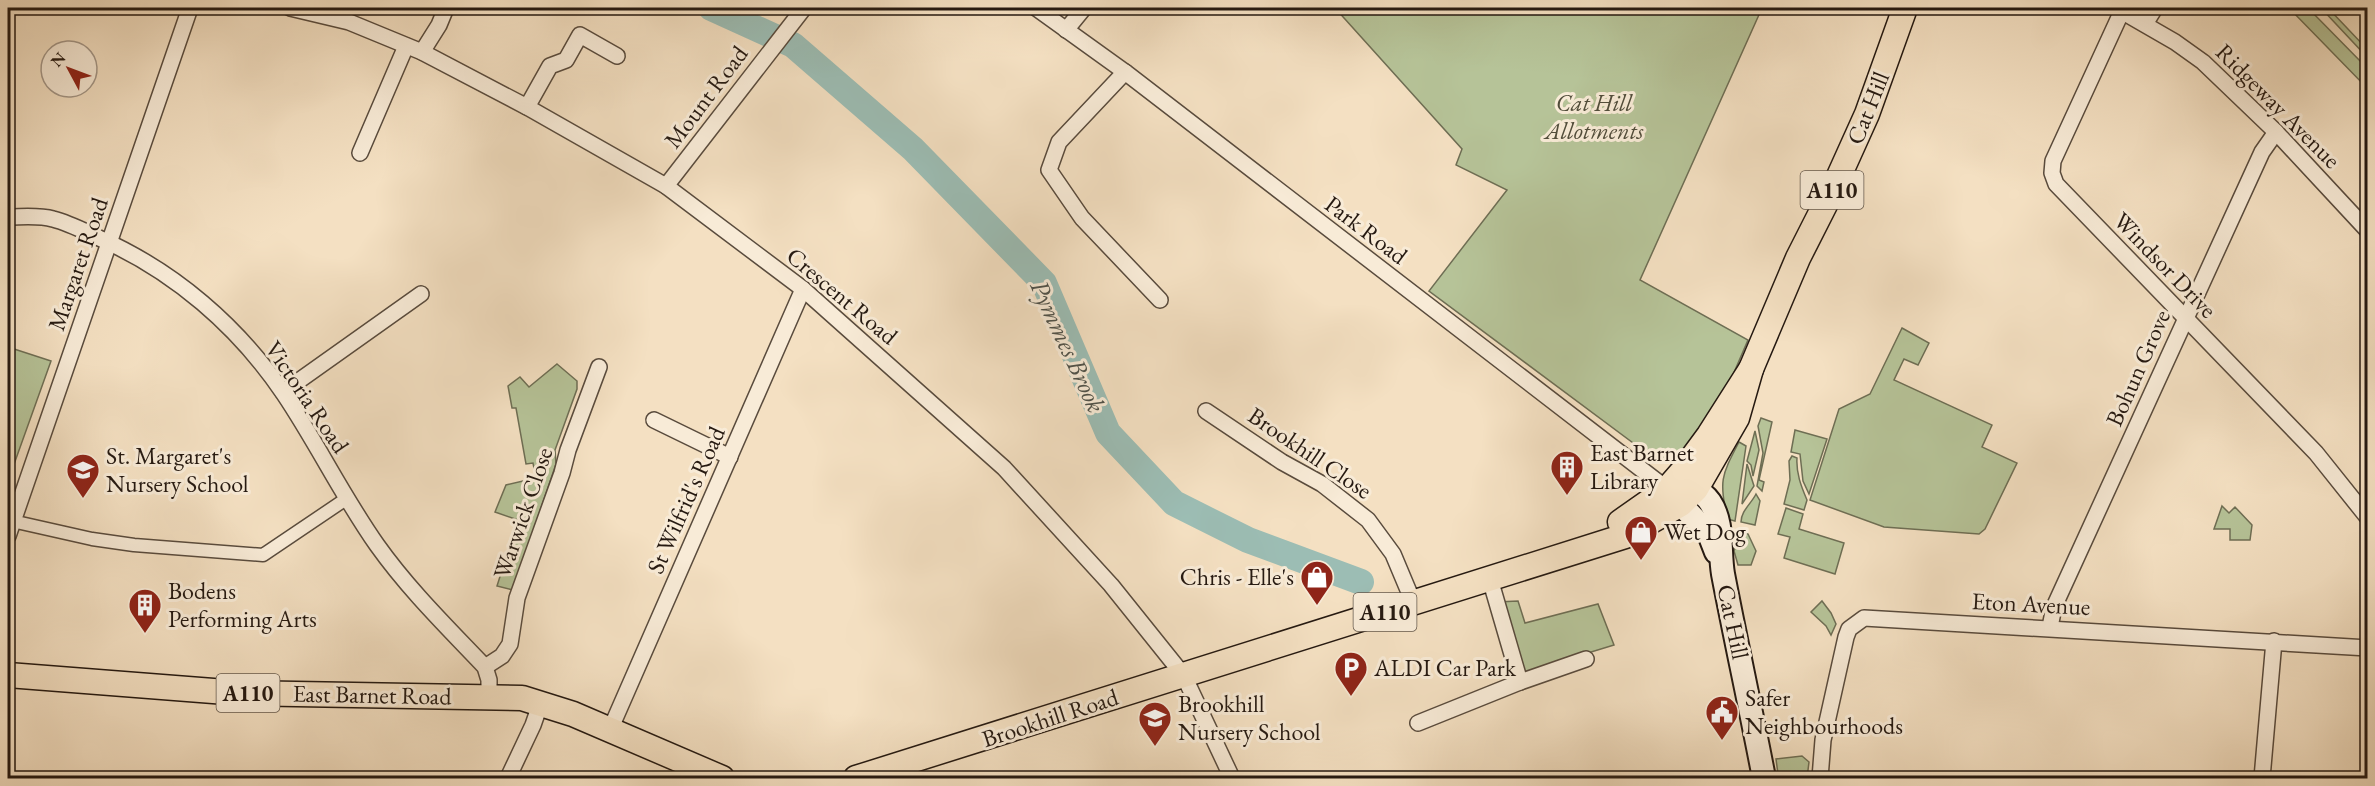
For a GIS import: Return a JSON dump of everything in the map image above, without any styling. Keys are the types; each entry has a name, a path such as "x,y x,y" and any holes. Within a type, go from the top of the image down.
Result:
{"main road":[{"name":"Cat Hill","path":"1764,778 1722,571 1719,530 1715,513 1711,504 1681,494 1704,442 1750,369 1798,258 1867,114 1905,8"},
{"name":"Brookhill Road","path":"856,778 1414,604 1586,546 1681,494"},
{"name":"East Barnet Road","path":"8,675 239,693 522,698 541,702 722,778"}],"street":[{"name":"Margaret Road","path":"8,536 190,8"},
{"name":"Crescent Road","path":"290,8 349,22 422,52 527,107 666,186 803,289 1004,468 1111,585 1184,676 1232,778"},
{"path":"422,52 439,25 446,8"},
{"name":"Mount Road","path":"666,186 804,8"},
{"name":"Park Road","path":"1036,8 1125,72 1681,494"},
{"path":"1066,30 1084,8"},
{"path":"2145,24 2155,8"},
{"name":"Ridgeway Avenue","path":"2119,9 2203,62 2276,132 2367,231"},
{"name":"Windsor Drive","path":"2119,9 2053,161 2052,173 2056,184 2316,453 2367,518"},
{"path":"527,107 550,66 566,60 580,35 617,56"},
{"path":"360,153 406,46"},
{"path":"1125,72 1059,142 1049,170 1082,218 1160,300"},
{"name":"Bohun Grove","path":"2049,627 2054,607 2262,152 2276,132"},
{"name":"Victoria Road","path":"8,217 51,218 110,243 155,267 194,295 257,358 312,438 346,499 399,574 485,667"},
{"name":"St Wilfrid's Road","path":"610,730 803,289"},
{"path":"283,393 421,294"},
{"name":"Warwick Close","path":"485,667 502,656 510,644 517,598 600,367"},
{"name":"Brookhill Close","path":"1206,411 1282,462 1322,484 1368,520 1393,554 1414,604"},
{"path":"654,420 730,457"},
{"path":"12,521 102,541 263,555 346,499"},
{"path":"1490,579 1521,682"},
{"name":"Eton Avenue","path":"1820,778 1823,740 1846,637 1855,623 1864,618 2049,627 2367,648"},
{"path":"2262,778 2274,641"},
{"path":"1418,723 1521,682 1586,660"},
{"path":"485,667 489,680 489,697"},
{"path":"508,778 533,725 541,702"}],"green space":[{"name":"Cat Hill Allotments","path":"1335,8 1762,8 1640,280 1748,340 1729,384 1683,454 1656,460 1429,291 1507,190 1456,165 1462,149"},
{"path":"2289,8 2308,8 2367,68 2367,88"},
{"path":"2321,8 2328,8 2367,49 2367,57"},
{"path":"1902,328 1929,343 1918,365 1904,359 1894,380 1992,425 1982,447 2017,463 1985,529 1979,534 1884,527 1810,500 1839,409 1870,394"},
{"path":"8,347 51,361 8,481"},
{"path":"557,364 577,381 577,389 555,450 556,464 513,590 497,586 518,520 495,512 506,485 536,478 533,463 526,464 516,408 512,408 508,386 520,377 529,387"},
{"path":"1761,418 1772,422 1759,480 1764,482 1762,491 1757,486 1763,453 1758,426"},
{"path":"1795,430 1827,439 1809,494 1803,481 1800,454 1791,452"},
{"path":"1755,431 1759,450 1753,476 1751,465 1747,461"},
{"path":"1739,442 1746,446 1735,521 1727,519 1723,479"},
{"path":"1792,456 1797,458 1799,479 1807,500 1804,510 1784,504 1790,480 1789,461"},
{"path":"1747,464 1754,486 1742,504"},
{"path":"1756,494 1760,501 1755,525 1741,522 1744,511"},
{"path":"2222,506 2229,513 2235,507 2252,525 2250,540 2230,540 2230,529 2214,529"},
{"path":"1786,508 1803,514 1799,529 1844,543 1835,574 1784,558 1790,537 1778,534"},
{"path":"1741,531 1748,534 1756,551 1751,565 1738,565 1734,551"},
{"path":"1518,601 1525,623 1598,604 1614,645 1519,674 1497,602"},
{"path":"1822,601 1836,624 1831,635 1826,626 1811,612"},
{"path":"1802,756 1809,762 1807,778 1780,778 1776,759"}],"waterway":[{"name":"Pymmes Brook","path":"711,8 793,45 913,149 1044,283 1108,433 1174,503 1248,540 1361,582"}],"place":[{"name":"East Barnet Library","path":"1567,496"},
{"name":"St. Margaret's Nursery School","path":"83,499"},
{"name":"Wet Dog","path":"1641,561"},
{"name":"Chris - Elle's","path":"1317,606"},
{"name":"Bodens Performing Arts","path":"145,634"},
{"name":"ALDI Car Park","path":"1351,697"},
{"name":"Safer Neighbourhoods","path":"1722,741"},
{"name":"Brookhill Nursery School","path":"1155,747"}]}
